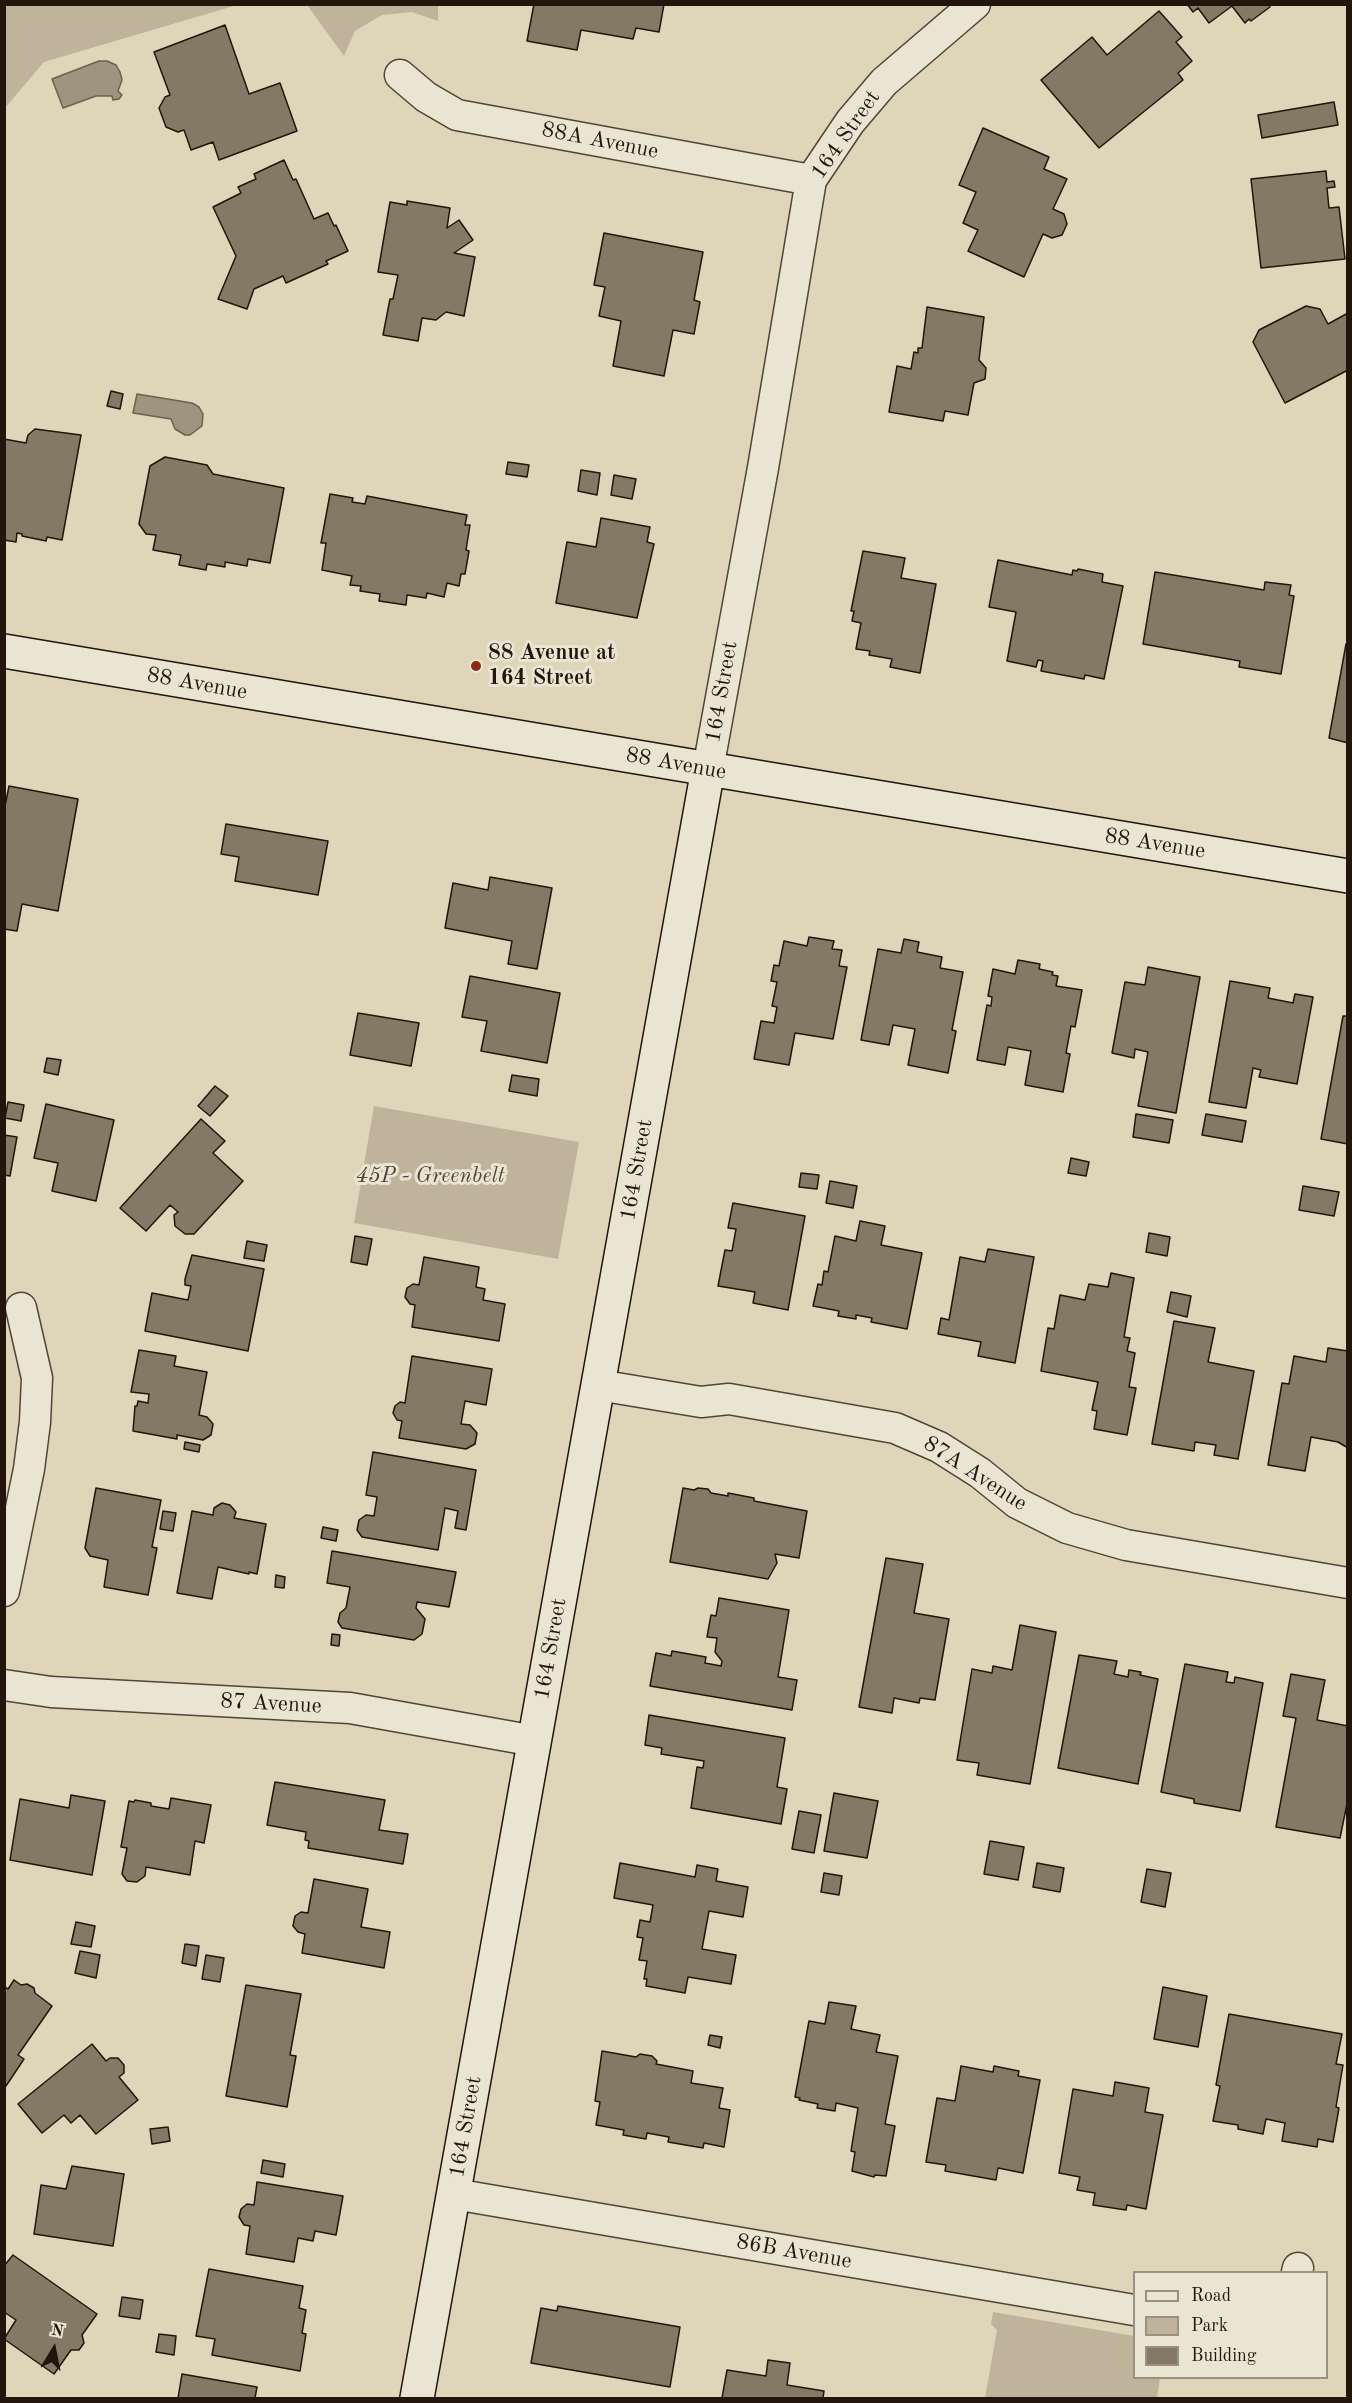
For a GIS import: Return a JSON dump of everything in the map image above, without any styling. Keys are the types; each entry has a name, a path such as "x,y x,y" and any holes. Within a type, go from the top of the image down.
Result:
{"street":[{"name":"164 Street","path":"417,2398 763,468 811,180 850,122 884,82 975,4"},
{"name":"88A Avenue","path":"399,75 426,97 457,114 811,180"},
{"name":"88 Avenue","path":"4,651 1347,876"},
{"path":"4,1591 29,1469 35,1422 37,1378 21,1308"},
{"name":"87A Avenue","path":"598,1385 702,1402 729,1399 895,1428 939,1447 980,1473 1017,1503 1067,1528 1126,1545 1347,1583"},
{"name":"87 Avenue","path":"4,1685 51,1692 350,1708 535,1742"},
{"name":"86B Avenue","path":"454,2194 1133,2310"}],"green space":[{"path":"5,4 237,5 44,62 5,108"},
{"path":"307,5 438,5 438,21 412,12 382,15 355,31 344,56"},
{"name":"45P - Greenbelt","path":"374,1106 579,1142 558,1259 354,1223"},
{"path":"993,2312 1133,2336 1133,2379 1160,2379 1157,2398 985,2398 997,2330 991,2324"}],"shaded area":[{"path":"99,61 107,61 116,65 120,72 122,80 118,91 122,95 119,99 113,100 112,96 96,96 63,108 52,79"},
{"path":"137,394 192,403 199,407 203,414 202,426 190,435 185,435 175,429 171,419 133,413"}],"building":[{"path":"534,4 664,4 659,32 636,28 633,39 581,30 577,50 527,41"},
{"path":"1187,4 1269,4 1270,7 1245,23 1232,6 1209,23 1198,8 1193,12"},
{"path":"1159,11 1182,37 1176,42 1192,61 1178,73 1183,80 1099,148 1041,80 1092,37 1107,55"},
{"path":"225,25 249,94 280,83 297,131 219,160 213,142 191,150 184,130 178,132 166,127 159,108 165,97 170,95 154,52"},
{"path":"1334,102 1338,125 1262,138 1258,115"},
{"path":"983,128 1049,157 1044,169 1067,179 1053,209 1064,214 1067,224 1062,235 1052,238 1043,234 1024,277 968,251 978,230 963,223 976,192 959,185"},
{"path":"284,160 293,180 296,179 314,219 328,213 348,251 326,261 328,264 286,283 283,276 254,289 247,309 218,299 236,256 213,207 241,193 238,187 256,179 254,174"},
{"path":"1326,171 1327,182 1334,181 1335,187 1327,188 1329,208 1339,207 1345,259 1261,268 1251,179"},
{"path":"407,201 450,208 447,228 459,220 473,240 454,253 475,257 464,316 446,312 436,320 422,318 418,341 383,335 390,299 393,299 398,275 378,272 390,202 407,205"},
{"path":"604,233 703,252 694,300 700,302 694,334 673,330 664,376 613,366 621,321 599,316 605,287 594,285"},
{"path":"1306,306 1320,309 1328,324 1348,313 1348,370 1285,403 1253,342 1259,330"},
{"path":"927,307 984,317 979,360 986,368 985,379 974,383 968,415 945,411 943,421 889,412 897,366 911,369 914,352 918,353 918,348 922,348"},
{"path":"111,391 123,394 120,409 107,406"},
{"path":"35,429 81,435 62,540 47,537 46,541 17,533 16,542 4,540 4,439 26,443 28,435"},
{"path":"165,457 207,465 213,474 284,488 270,563 248,559 247,566 225,562 225,567 207,564 206,570 179,565 181,555 153,550 156,535 146,534 139,524 150,466"},
{"path":"508,462 529,465 527,477 506,474"},
{"path":"581,470 600,473 597,495 578,491"},
{"path":"614,475 636,479 632,499 611,495"},
{"path":"330,494 353,498 352,502 365,504 367,496 467,515 465,525 470,525 466,550 469,551 465,574 461,574 459,586 447,583 444,597 427,593 426,598 407,595 406,605 379,601 380,594 360,591 361,586 350,585 352,576 322,570 326,543 321,543"},
{"path":"601,518 650,527 647,542 654,544 637,618 556,603 567,542 596,547"},
{"path":"863,551 905,558 901,578 936,584 920,673 890,667 892,659 869,655 870,651 856,649 861,623 852,621 854,611 851,611"},
{"path":"998,560 1072,575 1073,570 1078,569 1103,574 1102,582 1123,586 1104,679 1085,675 1084,679 1041,671 1043,661 1038,660 1036,667 1007,661 1016,612 989,607"},
{"path":"1155,572 1264,590 1265,582 1291,585 1289,595 1294,596 1281,674 1239,667 1240,661 1143,644"},
{"path":"1346,644 1348,645 1348,743 1329,738"},
{"path":"9,786 78,799 58,911 22,904 17,931 4,929 4,811"},
{"path":"226,824 328,841 318,895 235,881 239,857 221,854"},
{"path":"490,877 552,888 537,969 508,964 512,941 445,928 453,883 488,890"},
{"path":"809,937 834,941 832,949 842,950 839,966 847,967 833,1039 795,1033 789,1065 754,1059 761,1021 774,1023 777,1007 772,1006 777,982 771,981 774,965 779,966 784,941 807,946"},
{"path":"904,939 919,942 917,952 942,957 940,968 963,972 952,1030 956,1031 948,1073 908,1065 915,1029 893,1025 889,1045 861,1040 878,949 901,953"},
{"path":"1018,960 1040,964 1039,969 1053,972 1052,975 1058,976 1056,986 1082,990 1075,1027 1071,1026 1066,1053 1070,1054 1063,1092 1025,1085 1031,1051 1008,1047 1005,1065 977,1060 987,1005 991,1006 992,997 988,996 993,969 1015,974"},
{"path":"1148,967 1200,977 1176,1113 1138,1106 1148,1052 1135,1049 1134,1058 1112,1053 1125,982 1145,985"},
{"path":"470,976 560,993 547,1063 481,1051 487,1021 462,1017"},
{"path":"1230,981 1270,988 1268,998 1293,1003 1295,994 1313,997 1297,1084 1259,1077 1261,1070 1253,1068 1246,1108 1209,1102"},
{"path":"358,1013 419,1023 411,1066 350,1055"},
{"path":"1343,1016 1348,1016 1348,1144 1321,1139"},
{"path":"47,1058 61,1060 58,1075 44,1072"},
{"path":"512,1075 539,1079 537,1096 509,1091"},
{"path":"215,1086 228,1096 210,1116 198,1106"},
{"path":"8,1102 24,1105 21,1121 5,1118"},
{"path":"46,1104 114,1120 96,1201 52,1191 58,1163 34,1158"},
{"path":"1136,1114 1173,1120 1169,1143 1133,1137"},
{"path":"1206,1114 1246,1121 1242,1142 1202,1135"},
{"path":"201,1119 225,1141 213,1153 243,1181 194,1234 185,1234 175,1226 174,1215 178,1212 170,1205 146,1231 120,1208"},
{"path":"4,1135 17,1137 10,1176 4,1175"},
{"path":"1071,1158 1089,1162 1086,1176 1068,1173"},
{"path":"801,1173 819,1175 817,1189 799,1187"},
{"path":"830,1181 857,1186 853,1208 826,1203"},
{"path":"1303,1186 1339,1192 1334,1216 1299,1210"},
{"path":"733,1203 805,1216 788,1310 753,1303 755,1292 718,1286 725,1250 732,1251 736,1229 728,1228"},
{"path":"860,1221 885,1226 881,1245 922,1253 907,1329 871,1322 872,1318 856,1315 856,1319 838,1316 839,1311 813,1306 818,1284 822,1285 824,1271 828,1272 835,1236 856,1241"},
{"path":"1149,1233 1170,1237 1167,1256 1146,1252"},
{"path":"355,1236 372,1239 367,1265 351,1262"},
{"path":"247,1241 267,1245 264,1261 244,1258"},
{"path":"988,1249 1034,1257 1015,1363 978,1356 981,1342 938,1334 941,1318 949,1320 960,1257 985,1262"},
{"path":"192,1255 264,1269 248,1351 145,1331 152,1293 188,1300 191,1286 185,1285 185,1279"},
{"path":"424,1257 479,1267 476,1287 485,1289 483,1300 505,1304 499,1341 412,1327 415,1305 410,1304 405,1297 407,1288 413,1284 419,1285"},
{"path":"1111,1273 1134,1278 1124,1337 1130,1338 1127,1351 1135,1353 1129,1387 1136,1388 1127,1435 1094,1429 1097,1411 1092,1410 1098,1382 1041,1371 1048,1328 1054,1329 1060,1295 1085,1300 1089,1284 1108,1287"},
{"path":"1171,1292 1191,1296 1187,1317 1167,1312"},
{"path":"1174,1321 1215,1328 1208,1362 1254,1371 1238,1459 1214,1455 1216,1445 1195,1442 1194,1451 1152,1444"},
{"path":"1328,1348 1348,1351 1348,1448 1338,1442 1311,1437 1305,1471 1268,1465 1282,1383 1289,1384 1294,1356 1326,1362"},
{"path":"139,1350 176,1356 174,1366 207,1372 199,1415 207,1417 213,1424 211,1435 203,1440 177,1435 177,1439 133,1431 135,1406 138,1401 148,1403 149,1394 131,1392"},
{"path":"412,1356 492,1369 486,1405 465,1401 461,1424 470,1425 477,1433 475,1444 466,1449 399,1438 402,1421 397,1420 393,1413 395,1406 400,1402 405,1403"},
{"path":"185,1442 200,1445 199,1452 184,1449"},
{"path":"373,1452 476,1470 466,1530 455,1528 458,1511 445,1508 438,1550 362,1537 357,1530 359,1520 366,1515 374,1516 377,1497 366,1495"},
{"path":"96,1488 161,1500 152,1547 157,1548 148,1595 104,1587 108,1560 90,1556 85,1548"},
{"path":"683,1488 708,1489 711,1493 728,1496 728,1493 754,1498 754,1501 807,1511 799,1558 775,1554 777,1563 768,1579 670,1562"},
{"path":"222,1503 230,1505 236,1512 234,1518 266,1524 257,1574 218,1567 212,1599 177,1593 192,1511 213,1515 214,1508"},
{"path":"163,1511 176,1513 173,1531 160,1529"},
{"path":"323,1527 338,1530 336,1541 321,1538"},
{"path":"332,1551 456,1572 449,1607 417,1602 416,1608 425,1619 422,1634 414,1640 342,1628 338,1622 340,1613 346,1608 350,1587 327,1583"},
{"path":"886,1558 923,1564 914,1613 949,1619 935,1700 920,1698 919,1703 894,1698 892,1713 859,1707"},
{"path":"276,1575 285,1577 284,1588 275,1587"},
{"path":"719,1598 789,1610 778,1677 797,1680 792,1710 650,1686 656,1653 671,1656 672,1651 706,1657 705,1663 721,1666 722,1661 715,1652 717,1638 707,1637 711,1615 716,1616"},
{"path":"1020,1625 1056,1632 1030,1784 977,1775 979,1763 957,1760 972,1669 992,1673 993,1666 1012,1670"},
{"path":"332,1634 340,1635 339,1646 331,1645"},
{"path":"1079,1655 1117,1661 1114,1674 1128,1677 1129,1670 1158,1679 1138,1784 1058,1768"},
{"path":"1185,1664 1228,1672 1226,1682 1234,1683 1235,1677 1263,1683 1240,1811 1194,1803 1194,1799 1161,1792"},
{"path":"1291,1674 1325,1680 1317,1720 1348,1726 1348,1799 1340,1838 1276,1827 1296,1718 1283,1716"},
{"path":"649,1715 785,1738 777,1787 787,1789 781,1824 691,1808 697,1767 703,1768 704,1761 661,1754 662,1748 645,1745"},
{"path":"275,1782 385,1800 379,1830 408,1834 403,1864 308,1848 309,1841 305,1840 306,1832 267,1825"},
{"path":"834,1793 878,1801 867,1858 824,1851"},
{"path":"71,1795 105,1801 92,1875 10,1860 20,1799 69,1808"},
{"path":"171,1798 211,1805 204,1843 195,1841 190,1875 146,1867 145,1876 137,1882 127,1881 122,1874 127,1848 121,1847 129,1801 151,1803 151,1806 169,1809"},
{"path":"799,1811 821,1815 814,1853 792,1849"},
{"path":"990,1841 1024,1847 1018,1880 984,1874"},
{"path":"620,1863 695,1877 697,1865 718,1869 716,1881 748,1887 743,1917 709,1911 702,1949 736,1955 731,1984 688,1977 685,1993 646,1986 647,1979 644,1979 647,1961 639,1960 643,1938 637,1937 640,1920 650,1922 653,1905 614,1898"},
{"path":"1037,1863 1064,1868 1060,1892 1033,1887"},
{"path":"1147,1869 1171,1873 1165,1907 1141,1902"},
{"path":"824,1873 842,1876 839,1895 821,1892"},
{"path":"314,1879 368,1889 361,1927 390,1932 384,1968 302,1953 305,1934 298,1932 293,1926 295,1916 301,1912 308,1913"},
{"path":"76,1922 95,1926 91,1947 71,1944"},
{"path":"185,1944 199,1946 196,1966 182,1963"},
{"path":"80,1951 100,1955 96,1978 75,1973"},
{"path":"206,1955 224,1958 220,1982 202,1979"},
{"path":"14,1980 21,1985 27,1984 34,1988 35,1993 52,2006 18,2055 24,2059 6,2086 4,2085 4,1986 8,1989"},
{"path":"246,1985 301,1994 290,2055 296,2056 287,2107 226,2096"},
{"path":"1163,1987 1207,1996 1198,2047 1154,2039"},
{"path":"829,2002 856,2006 851,2029 880,2035 876,2052 898,2056 885,2124 895,2126 886,2176 875,2175 874,2177 852,2171 855,2152 851,2151 858,2108 836,2103 835,2111 817,2108 818,2104 795,2097 809,2021 825,2024"},
{"path":"1229,2014 1342,2034 1336,2064 1343,2065 1333,2142 1318,2139 1317,2147 1282,2141 1285,2123 1266,2119 1263,2134 1238,2129 1238,2125 1213,2121 1220,2086 1216,2085"},
{"path":"710,2035 722,2037 720,2048 708,2045"},
{"path":"92,2044 106,2061 110,2058 118,2058 124,2065 124,2073 119,2077 138,2100 96,2134 80,2115 71,2123 64,2115 42,2133 18,2104"},
{"path":"602,2051 636,2057 640,2054 652,2056 657,2061 656,2064 693,2071 691,2083 723,2088 719,2108 730,2110 724,2147 704,2143 703,2148 668,2142 669,2137 647,2133 646,2139 623,2135 624,2130 596,2125 600,2102 595,2101"},
{"path":"961,2066 993,2072 994,2066 1019,2071 1018,2076 1040,2080 1023,2173 998,2168 996,2180 945,2171 946,2165 926,2162 937,2098 955,2101"},
{"path":"1115,2082 1149,2088 1145,2112 1163,2115 1146,2209 1127,2205 1126,2210 1093,2205 1095,2193 1077,2190 1080,2177 1059,2173 1073,2089 1113,2096"},
{"path":"168,2127 170,2141 152,2144 150,2129"},
{"path":"263,2160 285,2164 283,2177 261,2173"},
{"path":"72,2166 124,2174 113,2246 34,2234 41,2185 66,2189"},
{"path":"257,2182 343,2196 336,2235 315,2231 313,2241 298,2238 294,2262 246,2254 250,2226 244,2225 239,2217 241,2209 247,2204 254,2205"},
{"path":"13,2255 97,2314 82,2335 84,2343 79,2350 71,2350 54,2374 4,2339 16,2320 4,2312 4,2266"},
{"path":"209,2269 303,2286 299,2308 306,2310 302,2333 306,2334 300,2371 212,2355 215,2339 196,2336"},
{"path":"122,2297 143,2300 140,2319 119,2316"},
{"path":"558,2306 680,2327 670,2387 531,2363 541,2308 557,2311"},
{"path":"159,2334 176,2336 174,2355 156,2352"},
{"path":"768,2360 790,2363 787,2385 824,2391 823,2398 722,2398 727,2370 766,2376"},
{"path":"182,2374 257,2387 255,2398 178,2398"}],"place":[{"name":"88 Avenue at 164 Street","path":"476,666"}]}
